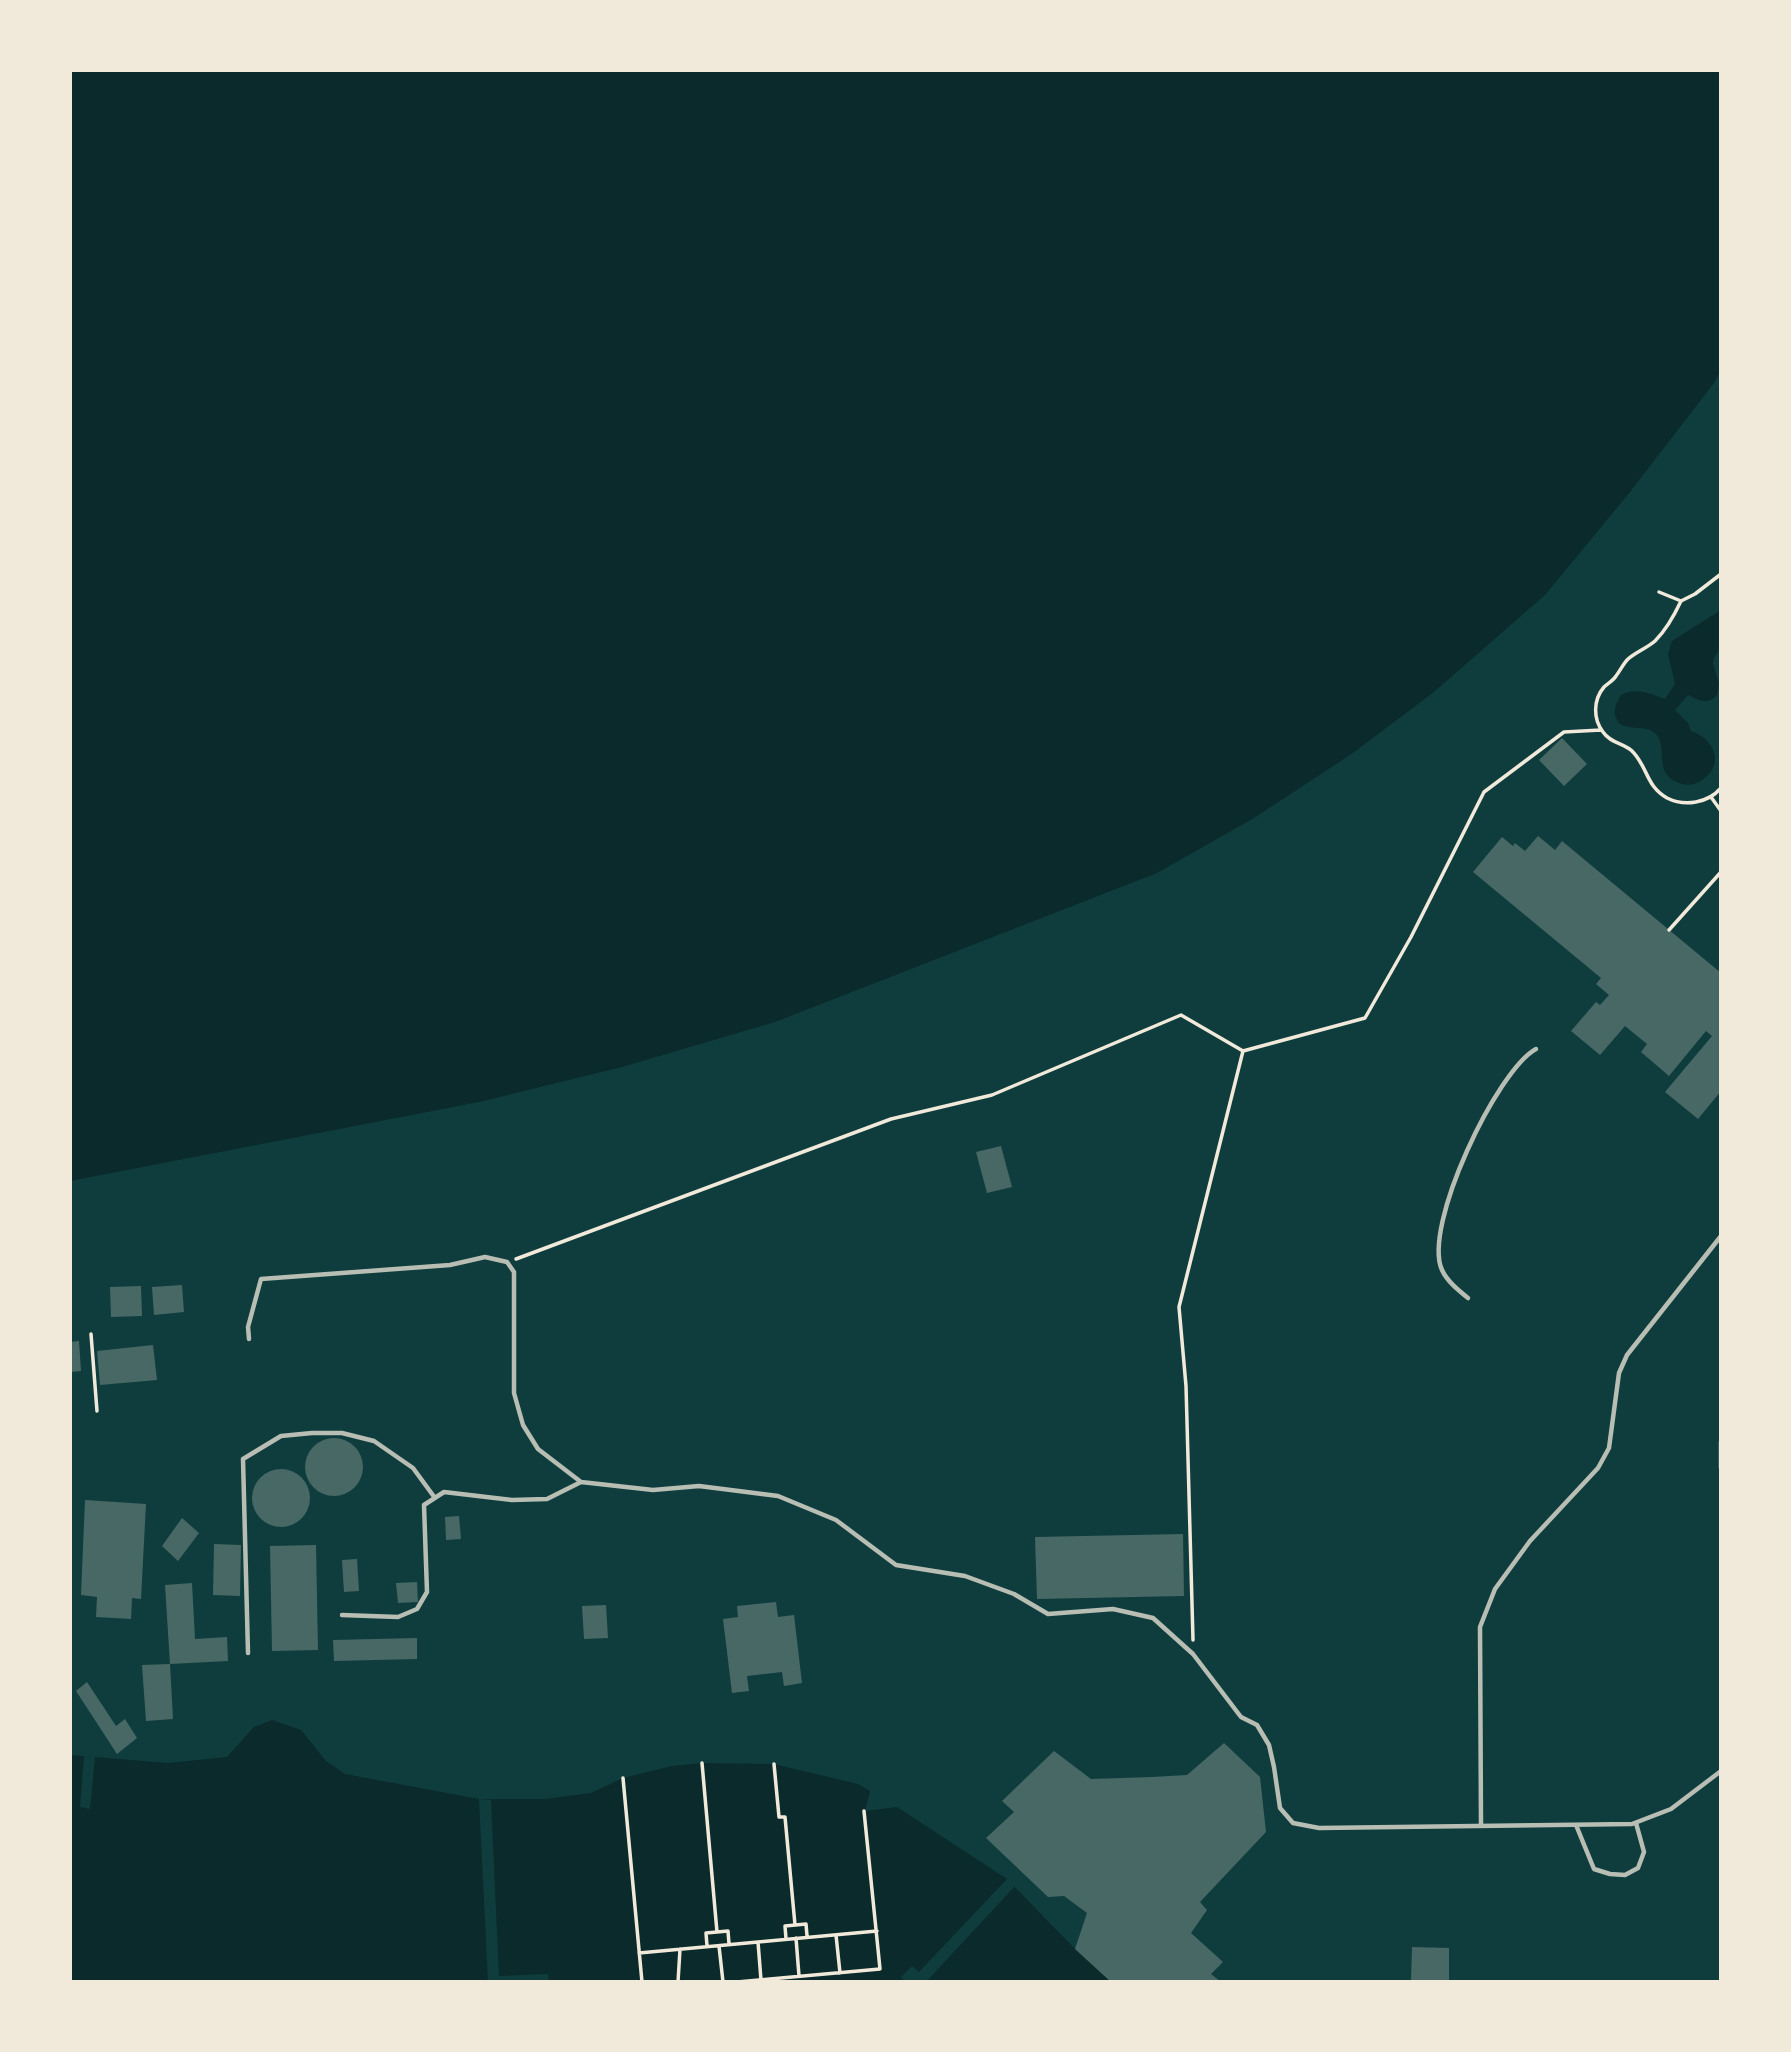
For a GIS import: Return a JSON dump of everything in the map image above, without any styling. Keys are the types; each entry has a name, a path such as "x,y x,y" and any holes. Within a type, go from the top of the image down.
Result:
{"lane":[{"path":"1468,1298 1454,1287 1441,1269 1439,1243 1443,1214 1450,1189 1498,1094 1527,1054 1536,1049"},
{"path":"1481,1826 1480,1628 1495,1589 1531,1541 1598,1468 1609,1448 1619,1373 1627,1355 1721,1236"},
{"path":"249,1339 248,1327 261,1279 450,1265 485,1257 507,1262 514,1272 514,1393 523,1425 538,1449 581,1482 653,1490 699,1486 778,1496 836,1520 896,1565 965,1576 1014,1594 1048,1614 1114,1609 1153,1618 1193,1654 1241,1717 1257,1725 1269,1745 1275,1767 1280,1808 1293,1823 1319,1828 1636,1823 1671,1809 1721,1772"},
{"path":"248,1653 243,1459 281,1436 342,1433 373,1441 403,1461 413,1468 435,1498"},
{"path":"1721,1442 1721,1468"},
{"path":"342,1615 398,1617 417,1609 427,1592 424,1505 444,1492 512,1500 547,1499 581,1482"},
{"path":"1576,1825 1594,1869 1625,1875 1638,1868 1644,1852 1636,1823"}],"path":[{"path":"1721,574 1681,601 1671,622 1654,642 1628,660 1614,679 1603,688 1595,714 1601,730 1608,738 1631,749 1659,793 1673,801 1688,803 1704,801 1721,788"},
{"path":"1659,592 1681,601"},
{"path":"507,1262 891,1119 992,1095 1181,1015 1243,1051 1365,1018 1411,937 1485,792 1564,732 1601,730"},
{"path":"1711,797 1721,811"},
{"path":"1669,930 1721,872"},
{"path":"1193,1654 1186,1386 1179,1307 1243,1051"},
{"path":"91,1334 97,1411"},
{"path":"702,1763 717,1933"},
{"path":"774,1764 779,1817 785,1817 795,1925"},
{"path":"623,1778 642,1982"},
{"path":"737,1982 880,1969 864,1811"},
{"path":"786,1939 785,1926 806,1924 808,1937"},
{"path":"707,1946 706,1933 728,1931 729,1944"},
{"path":"639,1953 877,1931"},
{"path":"836,1935 840,1973"},
{"path":"796,1938 799,1976"},
{"path":"758,1942 761,1980"},
{"path":"719,1945 723,1982"},
{"path":"678,1982 680,1949"}],"water":[{"path":"70,70 1721,70 1721,370 1714,383 1630,492 1545,595 1434,692 1353,753 1254,818 1157,873 775,1022 622,1067 479,1102 70,1181"},
{"path":"1721,610 1721,647 1713,663 1719,684 1717,695 1706,701 1688,695 1675,710 1688,723 1691,731 1711,746 1714,767 1695,784 1682,784 1667,774 1662,761 1660,740 1656,734 1648,729 1620,724 1615,710 1621,695 1627,693 1643,692 1665,699 1675,684 1668,654 1672,641"},
{"path":"272,1720 301,1730 326,1761 345,1774 479,1799 545,1799 591,1793 623,1778 672,1766 702,1763 774,1764 858,1784 870,1791 865,1811 897,1807 1007,1879 1111,1982 70,1982 70,1755 168,1763 227,1757 254,1727"}],"pier":[{"path":"84,1756 95,1757 90,1809 80,1807"},
{"path":"479,1799 491,1800 499,1976 548,1974 549,1982 488,1982"},
{"path":"1007,1879 1015,1886 926,1982 906,1982 901,1977 912,1966 919,1972"}],"building":[{"path":"1562,738 1587,764 1564,786 1539,760"},
{"path":"1538,836 1555,850 1562,841 1721,973 1721,1091 1698,1119 1665,1092 1712,1036 1706,1031 1669,1076 1641,1052 1647,1044 1625,1026 1600,1055 1571,1031 1596,1002 1600,1005 1609,995 1596,984 1601,978 1473,872 1502,837 1525,851"},
{"path":"1001,1146 1012,1187 987,1193 976,1152"},
{"path":"182,1285 184,1312 154,1315 152,1287"},
{"path":"141,1286 142,1316 111,1317 110,1287"},
{"path":"79,1341 81,1371 70,1372 70,1342"},
{"path":"153,1345 157,1380 100,1385 97,1351"},
{"path":"334,1438 345,1440 358,1451 363,1467 361,1478 350,1491 334,1496 323,1494 310,1483 305,1467 307,1456 318,1443"},
{"path":"275,1469 287,1469 302,1477 310,1492 310,1504 302,1519 287,1527 275,1527 260,1519 252,1504 252,1492 260,1477"},
{"path":"85,1500 146,1504 141,1599 132,1598 131,1619 96,1617 97,1597 81,1595"},
{"path":"459,1516 461,1539 446,1540 445,1517"},
{"path":"182,1518 199,1533 178,1561 162,1546"},
{"path":"1183,1534 1184,1596 1037,1599 1035,1537"},
{"path":"214,1544 241,1545 240,1596 213,1595"},
{"path":"316,1545 318,1650 272,1651 270,1546"},
{"path":"357,1559 359,1591 344,1592 342,1560"},
{"path":"417,1582 418,1602 398,1603 396,1583"},
{"path":"192,1583 195,1639 227,1637 228,1661 170,1664 165,1585"},
{"path":"776,1602 778,1617 794,1615 802,1683 784,1686 782,1672 747,1676 749,1691 732,1693 723,1619 738,1617 737,1606"},
{"path":"606,1605 608,1638 584,1639 582,1606"},
{"path":"417,1638 417,1659 334,1661 333,1640"},
{"path":"170,1664 173,1719 146,1721 142,1665"},
{"path":"87,1682 116,1726 125,1719 137,1738 117,1754 76,1691"},
{"path":"1224,1743 1260,1777 1266,1832 1200,1902 1207,1910 1191,1933 1223,1962 1211,1974 1221,1982 1111,1982 1075,1949 1087,1913 1064,1896 1048,1897 986,1838 1014,1812 1002,1801 1054,1751 1091,1779 1152,1777 1187,1775"},
{"path":"1412,1947 1449,1948 1449,1980 1411,1980"}]}
